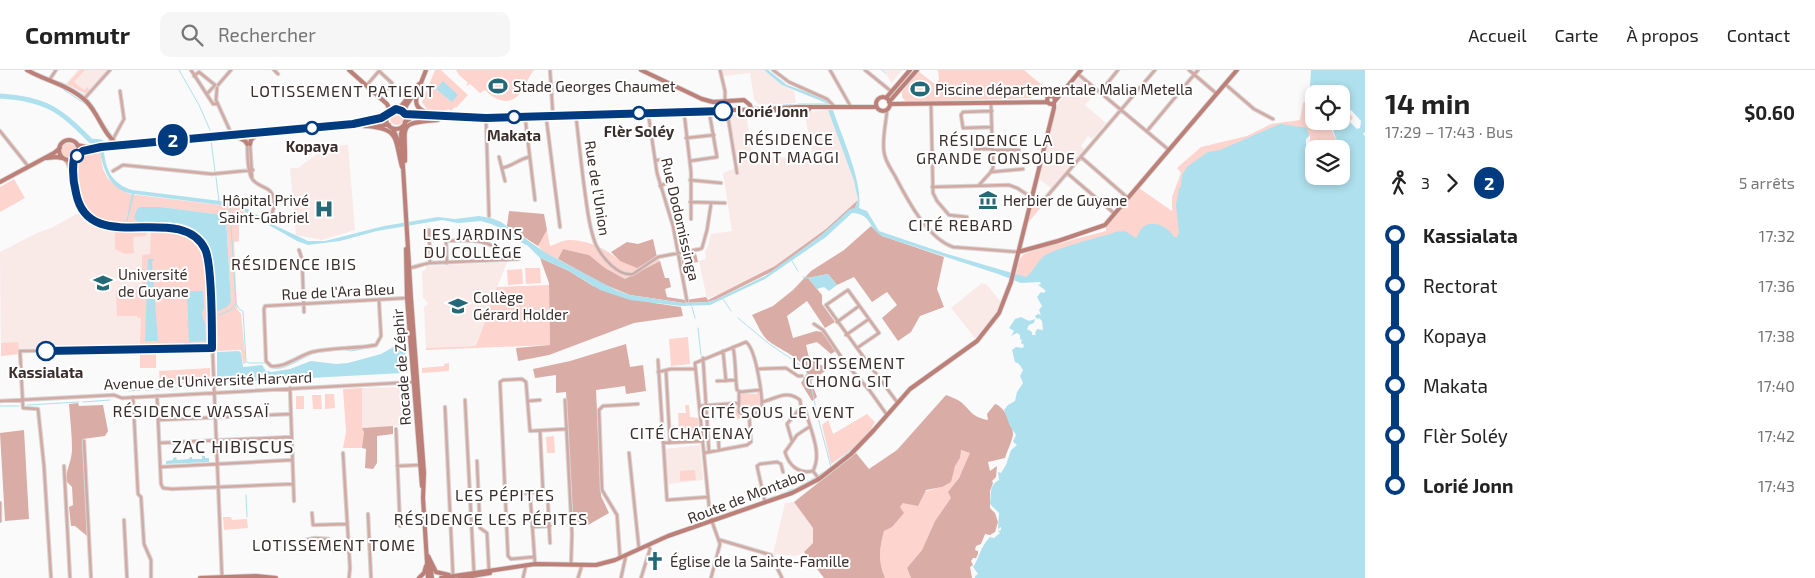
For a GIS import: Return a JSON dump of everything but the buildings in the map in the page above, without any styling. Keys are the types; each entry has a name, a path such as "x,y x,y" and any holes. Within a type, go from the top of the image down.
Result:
{"main road":[{"path":"27,70 50,79 84,100 90,106 112,141 118,145"},
{"path":"349,70 389,106 387,120 390,126"},
{"path":"404,124 406,106 415,93 426,70"},
{"path":"426,70 416,96 420,109 432,115 462,118"},
{"path":"641,70 702,99 713,102 744,100 750,105 751,110"},
{"path":"767,109 798,112 803,116 809,109 870,106 876,104 879,98 886,98 910,70"},
{"path":"888,107 917,70"},
{"path":"1018,252 1105,225 1237,70"},
{"path":"876,104 880,111 896,105 1051,100 1061,94 1079,72"},
{"path":"353,124 375,120 396,109 402,105 419,84"},
{"path":"375,94 404,113 462,118"},
{"path":"886,98 888,107"},
{"path":"1018,252 1052,110 1051,100"},
{"path":"38,161 56,157 74,158 83,151 106,146 346,124 399,128 412,117 486,118 727,111 796,107 831,108"},
{"path":"404,174 406,159 404,132 409,124 462,118"},
{"path":"346,124 379,127 388,130 393,135 397,144 404,174"},
{"name":"Rocade de Zéphir","path":"404,124 401,131 409,298 424,474 423,498"},
{"name":"Rocade de Zéphir","path":"390,126 396,135 403,154"},
{"path":"248,134 256,135 266,132"},
{"path":"231,136 241,138 249,144 256,135"},
{"path":"106,146 112,141"},
{"path":"0,182 54,153 64,142 73,142 86,147 101,147"},
{"path":"77,145 78,154"},
{"path":"60,148 59,152 64,158"},
{"name":"Route de Montabo","path":"441,578 487,574 497,570 535,564 582,565 620,559 668,536 797,491 819,479 851,454 897,402 917,384 977,341 999,313 1011,282 1018,252"},
{"name":"Rocade de Zéphir","path":"415,382 428,578"},
{"name":"Rocade de Zéphir","path":"426,546 432,578"},
{"path":"428,556 436,572 460,577"},
{"path":"419,578 424,573 426,564"},
{"name":"Route de Montabo","path":"460,577 474,573 487,574"},
{"path":"200,578 276,578"}],"street":[{"path":"84,100 110,70"},
{"path":"191,70 213,104 218,104"},
{"path":"231,70 218,86 216,100 231,136"},
{"path":"274,70 278,74"},
{"path":"366,86 380,70 392,83 386,90"},
{"path":"550,70 553,116"},
{"path":"720,70 727,102"},
{"path":"773,70 789,82 827,99 831,108"},
{"path":"830,70 850,107"},
{"path":"865,70 892,92"},
{"path":"1100,92 1118,70"},
{"path":"1030,203 1043,201 1155,70"},
{"path":"1189,70 1217,94"},
{"path":"1147,131 1198,70"},
{"path":"50,79 54,71"},
{"path":"194,76 199,72 215,85 207,94"},
{"path":"1079,72 1169,150"},
{"path":"1226,84 1254,109 1273,118"},
{"path":"112,141 124,119 120,91"},
{"path":"979,185 993,168 991,103"},
{"path":"931,104 932,187 934,197 951,216 967,217"},
{"path":"888,107 884,139 886,159 909,202 932,232 953,247 1018,252"},
{"path":"690,161 717,157 709,111"},
{"path":"727,111 737,172"},
{"path":"992,111 963,112 961,115 962,128 992,127"},
{"name":"Rue Dodomissinga","path":"648,112 660,186 673,226 687,301"},
{"path":"684,112 690,161 691,219"},
{"name":"Rue de l'Union","path":"576,115 589,218 596,245 618,271 629,275 633,274 658,257 702,248 708,230 711,204"},
{"path":"525,116 535,200"},
{"path":"546,116 560,227"},
{"path":"486,118 489,216"},
{"path":"0,131 28,166"},
{"path":"248,134 252,178 272,194 274,208 271,214"},
{"path":"686,138 714,136"},
{"path":"992,138 1014,138"},
{"path":"974,149 1018,150"},
{"path":"499,157 505,181"},
{"path":"502,168 513,166 521,159 529,157"},
{"path":"1081,157 1128,198"},
{"path":"64,158 73,178 78,202 85,212 98,223 105,226 180,229 196,237 208,256 222,577"},
{"path":"73,178 74,158"},
{"path":"655,160 665,160 668,164 669,182 660,186"},
{"path":"113,171 123,165 212,174 251,171"},
{"path":"991,172 1023,169"},
{"path":"1067,173 1115,214"},
{"path":"690,180 721,183"},
{"path":"932,187 1009,185 1038,202"},
{"path":"690,202 725,203"},
{"path":"429,230 430,263"},
{"path":"447,263 446,241 483,242 501,251 506,256 506,260"},
{"path":"299,250 302,259 304,312"},
{"path":"409,268 430,263 519,259"},
{"path":"856,347 879,333 848,290 826,305 846,335 897,402"},
{"name":"Rue de l'Ara Bleu","path":"379,301 381,336 376,345 334,348 312,352 274,367 268,364 265,357 264,309 266,306 409,298"},
{"path":"837,322 860,306"},
{"path":"846,335 869,319"},
{"path":"814,324 824,330 846,364 870,391 887,415"},
{"path":"711,578 720,551 720,540 711,522 695,362 723,350 746,342 749,344 757,369 762,402 761,412 743,414 739,412 739,392 735,380 736,361 733,347"},
{"path":"51,578 44,466 38,409 24,408 20,351 212,348"},
{"path":"723,350 726,381"},
{"path":"703,358 709,452"},
{"path":"658,360 666,500 708,497"},
{"path":"658,372 671,369 695,368"},
{"path":"757,369 786,368 798,376 802,376"},
{"path":"666,371 670,442"},
{"path":"533,558 511,559 508,556 499,384 503,380 522,379 526,382 529,429 532,431 566,429"},
{"path":"717,382 735,380"},
{"name":"Avenue de l'Université Harvard","path":"0,401 114,395 122,398 415,382"},
{"path":"290,388 294,501"},
{"path":"739,392 760,390"},
{"path":"762,402 781,395 794,396 800,400 801,407 787,424 792,440"},
{"path":"157,396 161,484 167,489 293,484"},
{"path":"133,397 138,494 141,497 144,544 151,560 151,578"},
{"path":"465,400 474,573"},
{"path":"528,401 540,400"},
{"path":"565,400 572,534 571,565"},
{"path":"699,406 739,403"},
{"path":"620,559 616,515 602,490 600,410 603,406 638,404"},
{"path":"445,407 453,575"},
{"path":"805,408 817,454 817,464 813,471"},
{"path":"158,420 290,414"},
{"path":"704,453 750,444 749,414"},
{"path":"809,427 801,430 785,452 796,469 802,472 813,471"},
{"path":"396,430 400,526"},
{"path":"504,495 541,493 543,490 540,431"},
{"path":"159,444 291,437"},
{"path":"719,438 719,450"},
{"path":"84,441 91,578"},
{"path":"663,443 703,441"},
{"path":"343,453 349,578"},
{"path":"629,453 639,549"},
{"path":"160,466 292,460"},
{"path":"477,461 480,528 487,533 487,574"},
{"path":"765,502 757,466 777,462 781,464 783,472"},
{"path":"397,466 420,465"},
{"path":"64,466 70,578"},
{"path":"813,471 819,479"},
{"path":"530,494 533,558 535,564"},
{"path":"0,503 0,521"},
{"path":"548,504 550,543"},
{"path":"312,513 313,526 347,524"},
{"path":"368,514 371,578"},
{"path":"124,520 127,578"},
{"path":"532,527 550,526"},
{"path":"305,540 329,538 333,550 348,551"},
{"path":"720,540 771,555 782,578"},
{"path":"641,578 650,550 647,545"},
{"path":"621,578 626,556"},
{"path":"523,578 526,565"},
{"path":"578,578 582,565"}],"shaded area":[{"path":"78,70 108,70 86,94 65,84"},
{"path":"80,70 85,70 74,82 84,90 89,88 86,94 67,84"},
{"path":"435,70 441,70 468,95 451,111 448,109 446,112 429,112 422,102"},
{"name":"Stade Georges Chaumet","path":"456,70 534,70 516,98 506,101 495,98 485,90 480,93 470,84 467,86 468,83"},
{"path":"720,70 764,70 782,85 794,91 796,103 759,105 754,99 750,73 723,76"},
{"path":"883,70 902,70 892,83"},
{"path":"938,70 1024,70 1048,90 1041,97 1034,95 1031,98 906,102 902,97 902,92 918,71 936,85 939,79"},
{"path":"1079,78 1088,86 1083,92 1091,98 1085,105 1106,123 1092,139 1088,136 1081,146 1084,149 1051,188 1039,179 1050,132 1052,133 1051,130 1057,105"},
{"path":"1305,102 1305,130 1332,130 1336,140 1310,140 1310,135 1305,140 1305,143 1206,234 1047,278 1024,277 1016,274 1020,259 1027,253 1106,231 1106,226 1139,188 1172,211 1172,197 1181,173 1177,168 1201,147 1247,136 1271,124 1300,120 1303,103"},
{"path":"828,110 854,181 858,200 826,229 775,266 707,299 699,261 706,259 705,250 707,249 711,234 732,231 723,173 737,167 734,140 728,114 746,114 753,159 813,156 805,116 808,112"},
{"path":"394,111 400,111 404,118 400,125 394,125 390,121 390,115"},
{"path":"69,143 75,145 77,151 75,157 69,159 63,157 61,151 63,145"},
{"name":"Hôpital Privé Saint-Gabriel","path":"348,145 355,230 322,240 296,235 290,168 298,168 328,146"},
{"path":"100,152 103,169 108,179 129,194 237,207 250,216 249,220 239,222 239,241 234,242 237,309 241,314 246,363 243,364 241,350 217,351 212,305 213,271 211,255 206,244 181,226 107,224 93,217 83,205 77,183 78,159 87,154","holes":["140,207 161,207 223,215 226,219 231,301 215,309 213,260 210,249 204,239 196,231 185,225 158,223"]},
{"path":"14,179 25,198 0,212 0,187"},
{"path":"858,200 855,208 775,270 715,300 707,302 684,303 630,295 603,284 558,259 563,249 589,255 605,268 625,279 660,261 665,278 669,278 671,287 665,289 667,297 686,300 706,297 708,300 775,266 826,229"},
{"path":"1033,203 1041,207 1028,223 1027,222"},
{"name":"Université de Guyane","path":"86,209 93,217 117,230 178,232 188,235 194,240 205,255 206,262 209,346 20,348 19,354 1,356 0,252"},
{"path":"509,211 544,214 547,230 538,246 507,226"},
{"path":"871,226 882,236 944,257 937,289 944,307 920,316 911,332 898,341 882,318 897,305 887,292 872,302 854,277 837,285 828,274 808,278 822,295 822,304 835,322 825,328 807,301 787,316 793,338 816,331 822,332 836,351 831,354 817,342 806,345 809,358 828,369 811,381 817,397 812,401 801,383 807,373 805,368 792,355 767,340 752,315 773,306 793,290 811,271 844,250"},
{"path":"115,230 147,231 146,236 133,237 134,253 125,254 115,249"},
{"path":"547,230 550,246 564,241 576,240 597,246 620,261 657,257 660,261 625,279 605,268 589,255 563,249 558,259 545,253 538,246"},
{"path":"151,231 178,232 188,236 203,254 206,269 209,346 187,346 186,343 179,347 179,344 140,345 141,318 137,316 117,316 116,291 142,290 142,255 150,254"},
{"path":"653,239 657,257 637,268 620,261 611,252 627,242 638,244"},
{"path":"696,253 698,262 682,264 681,256"},
{"path":"540,258 569,271 593,286 654,303 681,307 683,316 634,323 549,355 518,361 516,348 550,345 549,283"},
{"name":"Collège Gérard Holder","path":"507,262 476,346 426,348 424,307 428,304 423,297 422,272 426,269 426,266"},
{"path":"525,268 540,268 541,283 526,284"},
{"path":"522,269 523,284 508,285 507,270"},
{"path":"982,283 987,285 1001,302 995,314 975,338 951,308"},
{"path":"549,285 550,345 426,350 426,348 476,346 497,287"},
{"path":"688,337 690,364 671,366 669,339"},
{"path":"18,342 19,354 1,356 1,343"},
{"path":"626,344 630,367 643,365 646,391 626,394 625,386 596,390 601,496 609,513 588,525 573,520 566,392 556,393 556,375 535,378 533,369 570,361"},
{"path":"140,352 156,352 156,368 140,368"},
{"path":"449,363 449,371 422,373 422,368 444,366 444,364"},
{"path":"210,368 210,381 160,385 159,371"},
{"path":"410,387 413,425 362,428 362,388"},
{"path":"362,388 362,428 364,432 362,448 343,448 346,432 343,389"},
{"path":"757,391 759,392 760,410 744,410 742,412 740,393 757,394"},
{"path":"325,394 334,394 335,408 325,409"},
{"path":"312,395 321,395 322,409 313,409"},
{"path":"946,395 961,402 975,416 988,420 987,414 995,404 998,405 1010,421 1013,430 1012,440 1005,458 988,462 990,471 997,466 996,477 992,481 990,491 990,508 995,513 998,522 995,532 990,535 985,534 981,544 976,546 975,550 978,551 978,554 971,561 973,565 970,567 972,578 911,578 907,568 922,550 935,521 951,498 948,492 959,478 970,453 961,450 951,482 942,487 926,490 918,506 903,503 900,507 904,513 892,527 884,531 880,555 885,578 824,578 804,552 813,543 813,528 794,502 856,453 869,469 897,450"},
{"path":"296,396 304,396 304,409 296,409"},
{"path":"78,403 79,406 103,405 108,431 105,436 83,439 87,536 75,526 71,526 69,507 73,505 72,487 66,481 72,449 69,404"},
{"path":"685,405 689,405 690,417 698,418 699,436 701,436 698,439 697,432 679,433 678,413 686,413"},
{"path":"730,405 736,405 739,415 742,417 748,415 749,420 746,418 737,419 736,415 731,415"},
{"path":"867,414 875,422 867,435 856,446 831,464 822,425 828,420 833,434"},
{"path":"393,426 393,434 377,436 377,463 373,469 365,468 366,449 362,448 364,432 362,428"},
{"path":"24,430 29,519 5,521 0,433"},
{"path":"554,436 555,453 547,453 546,437"},
{"path":"700,445 703,480 668,484 665,449"},
{"path":"960,450 970,453 961,474 949,492 952,498 935,521 922,550 907,568 911,578 885,578 880,555 884,531 893,524 904,502 927,491 942,487 960,458"},
{"path":"695,470 696,480 680,481 680,471"},
{"path":"794,502 813,528 813,543 804,552 796,556 773,554 785,503"},
{"path":"223,517 231,517 232,520 247,519 248,528 224,530"}],"water":[{"path":"764,70 768,70 787,85 826,99 831,105 782,85"},
{"path":"1311,70 1365,70 1365,132 1363,134 1365,136 1365,578 975,578 978,574 973,567 982,548 990,537 994,538 1000,533 998,531 1001,530 1001,527 998,529 999,513 990,504 991,490 993,485 999,480 998,472 1001,473 1011,450 1017,445 1013,442 1016,435 1010,426 1004,410 1015,401 1017,392 1023,383 1020,376 1023,370 1015,362 1012,350 1016,347 1023,348 1024,345 1021,343 1020,335 1017,333 1011,336 1014,331 1009,328 1015,319 1021,317 1029,321 1035,319 1034,323 1029,325 1027,329 1032,332 1032,335 1036,335 1037,329 1043,330 1042,321 1035,316 1041,315 1039,310 1042,306 1037,297 1041,292 1046,291 1038,285 1041,284 1040,282 1021,283 882,236 866,218 858,214 852,213 826,237 765,279 710,305 681,306 630,300 600,290 569,271 540,258 528,246 509,236 501,228 481,221 458,223 442,220 377,231 340,241 308,245 297,241 237,207 134,194 126,223 132,194 124,192 109,179 100,152 102,150 104,152 109,171 115,180 132,190 237,203 276,226 308,241 325,241 384,226 438,217 455,219 479,216 501,222 546,253 616,290 630,295 684,303 707,302 765,276 819,237 850,209 855,208 858,200 854,181 828,110 833,110 851,159 858,186 859,208 867,211 879,231 944,253 1026,277 1044,256 1050,253 1116,232 1126,232 1136,238 1146,225 1155,224 1164,227 1174,237 1177,237 1179,233 1176,205 1182,175 1188,166 1208,152 1220,150 1281,124 1305,128 1305,130 1308,130 1309,136 1305,140 1305,185 1350,185 1350,140 1337,140 1333,130 1350,130 1350,122 1357,129 1360,128 1361,121 1350,110 1350,85 1310,85"},
{"path":"443,81 458,95 452,102 436,89"},
{"path":"140,207 161,207 223,215 226,219 231,301 228,306 219,311 215,309 213,261 210,249 204,239 196,231 185,225 139,223 134,218 137,209"},
{"path":"148,259 154,259 152,262 158,341 145,341"},
{"path":"828,274 837,285 829,291 824,287 817,289 808,278"},
{"path":"187,291 203,291 204,308 202,313 205,323 206,341 189,342"},
{"path":"395,346 405,347 406,370 403,373 219,383 217,381 217,352 239,351 243,367 262,365 266,371 272,372 290,369 311,361 336,364 348,363 381,354"},
{"path":"202,456 209,458 209,462 166,464 166,461 173,460 176,457 177,460 189,459 190,457 192,459 202,459"}],"waterway":[{"path":"179,70 199,105 210,130"},
{"path":"882,70 885,73"},
{"path":"61,82 84,95"},
{"path":"64,90 87,105"},
{"path":"0,96 16,97 41,103 60,113 91,141 101,142"},
{"path":"88,99 95,108"},
{"path":"798,104 827,104"},
{"path":"783,105 792,105"},
{"path":"100,118 113,137"},
{"path":"117,141 161,138"},
{"path":"101,142 108,142 109,140"},
{"path":"211,140 215,171"},
{"path":"216,177 219,201"},
{"path":"216,316 231,310 236,303 230,211 232,205"},
{"path":"792,261 798,271"},
{"path":"803,277 808,278"},
{"path":"723,299 731,311"},
{"path":"236,303 239,309 243,311 246,361 248,363 265,363 270,367 283,367 315,353 338,350"},
{"path":"692,307 695,318"},
{"path":"738,318 768,343 803,367 809,376 831,467 828,469"},
{"path":"698,328 701,355"},
{"path":"342,349 351,351 373,347"},
{"path":"145,390 203,386"},
{"path":"129,391 140,390"},
{"path":"83,402 110,400"},
{"path":"27,405 79,402"},
{"path":"0,406 19,406"},
{"path":"832,466 858,444"},
{"path":"819,475 827,470"},
{"path":"806,483 811,480"},
{"path":"798,487 804,484"},
{"path":"788,491 793,489"},
{"path":"781,494 787,492"},
{"path":"246,495 247,517"},
{"path":"767,499 775,496"},
{"path":"711,504 717,515"}],"bus line":[{"name":"2","path":"46,351 212,348 209,265 205,249 196,237 180,229 105,226 91,218 78,202 73,178 74,158 83,151 101,147 227,136 246,132 353,124 381,118 396,109 405,114 462,118 723,111"}],"place":[{"name":"Stade Georges Chaumet","path":"498,86"},
{"name":"Piscine départementale Malia Metella","path":"920,89"},
{"name":"Lorié Jonn","path":"723,111"},
{"name":"Flèr Soléy","path":"639,113"},
{"name":"Makata","path":"514,117"},
{"name":"Kopaya","path":"312,128"},
{"name":"Herbier de Guyane","path":"988,200"},
{"name":"Hôpital Privé Saint-Gabriel","path":"324,209"},
{"name":"Université de Guyane","path":"103,283"},
{"name":"Collège Gérard Holder","path":"458,306"},
{"name":"Kassialata","path":"46,351"},
{"name":"Église de la Sainte-Famille","path":"655,561"}],"district":[{"name":"LOTISSEMENT PATIENT","path":"343,90"},
{"name":"RÉSIDENCE PONT MAGGI","path":"789,147"},
{"name":"RÉSIDENCE LA GRANDE CONSOUDE","path":"996,148"},
{"name":"CITÉ REBARD","path":"961,224"},
{"name":"LES JARDINS DU COLLÈGE","path":"473,242"},
{"name":"RÉSIDENCE IBIS","path":"294,263"},
{"name":"LOTISSEMENT CHONG SIT","path":"849,371"},
{"name":"RÉSIDENCE WASSAÏ","path":"191,410"},
{"name":"CITÉ SOUS LE VENT","path":"778,411"},
{"name":"CITÉ CHATENAY","path":"692,432"},
{"name":"ZAC HIBISCUS","path":"233,446"},
{"name":"LES PÉPITES","path":"505,494"},
{"name":"RÉSIDENCE LES PÉPITES","path":"491,518"},
{"name":"LOTISSEMENT TOME","path":"334,544"}]}
